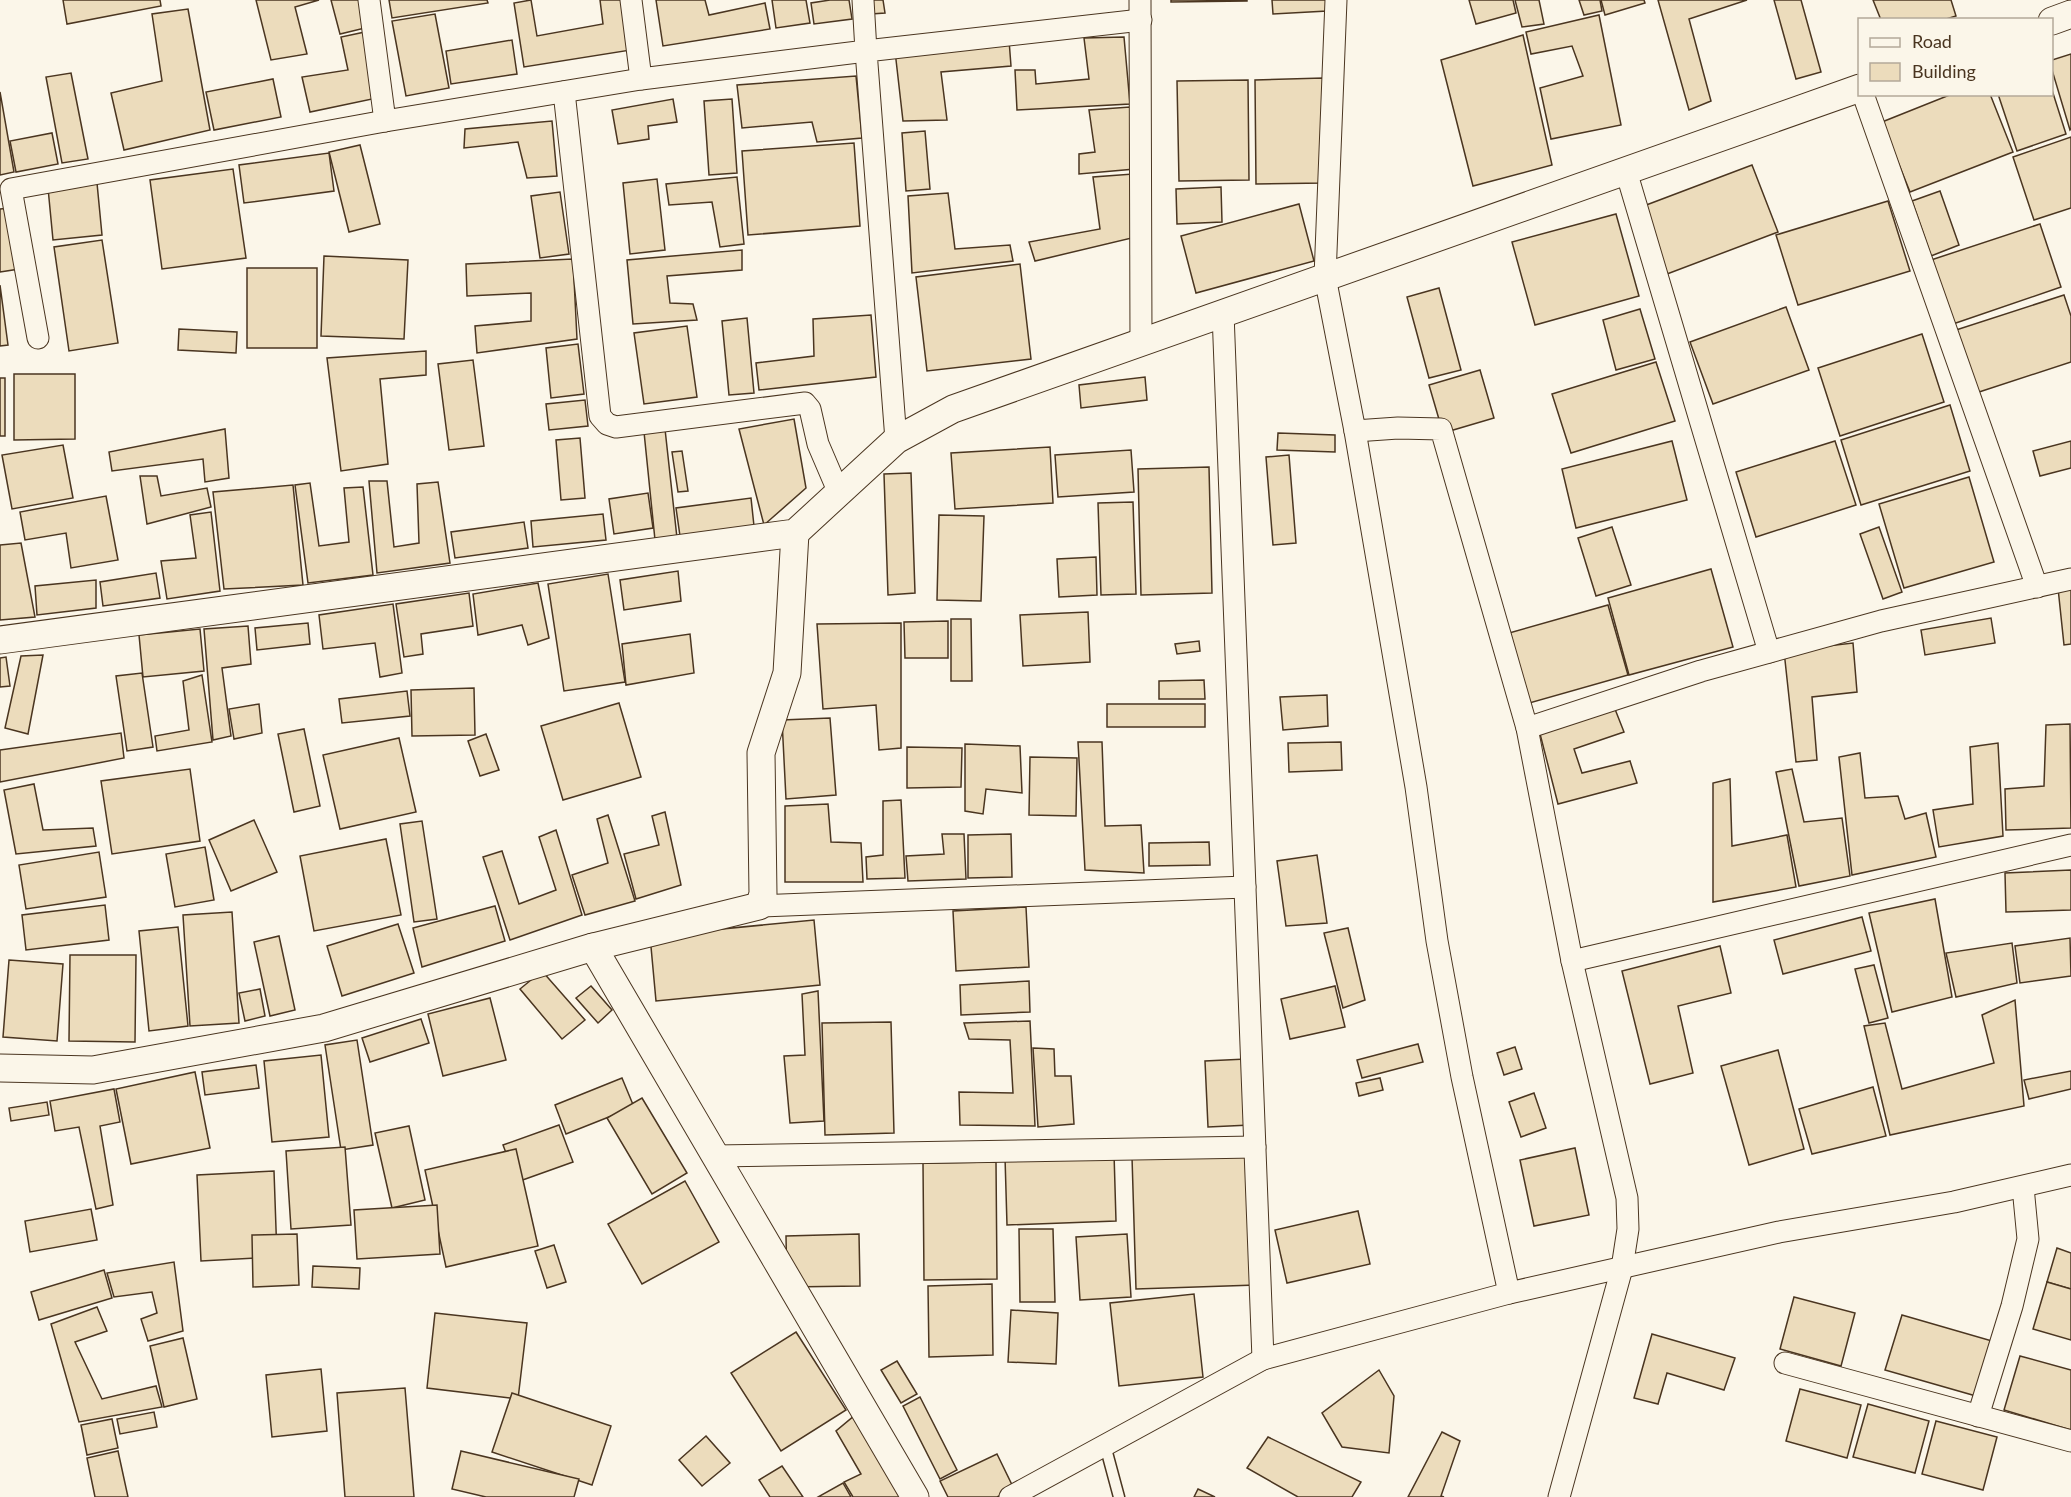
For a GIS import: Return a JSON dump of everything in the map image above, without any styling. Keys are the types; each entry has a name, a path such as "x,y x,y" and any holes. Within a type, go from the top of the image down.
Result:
{"street":[{"path":"369,0 385,121"},
{"path":"631,0 641,79"},
{"path":"863,0 896,440"},
{"path":"1336,0 1325,277 1355,431 1416,787 1437,941 1462,1077 1509,1293"},
{"path":"38,338 5,190 385,121 641,79 866,51 1140,10 1141,342"},
{"path":"2053,21 2071,14"},
{"path":"0,640 795,533 896,440 953,409 1858,89"},
{"path":"564,92 600,416 607,424 616,427 805,403 810,409 818,444 839,493"},
{"path":"1864,96 2037,587"},
{"path":"1626,171 1769,652"},
{"path":"1223,313 1263,1359"},
{"path":"1355,431 1398,428 1441,429 1527,728 1572,961 1628,1198 1628,1230 1622,1268 1559,1497"},
{"path":"759,906 763,894 761,753 787,673 795,533"},
{"path":"1527,728 1701,671 1881,621 2071,579"},
{"path":"1572,961 2071,845"},
{"path":"0,1068 93,1071 324,1028 593,947 759,906 1245,886"},
{"path":"593,947 915,1497"},
{"path":"715,1156 1255,1147"},
{"path":"1010,1497 1263,1359 1509,1293 1779,1232 1954,1202 2071,1175"},
{"path":"1978,1416 2012,1306 2028,1239 2023,1186"},
{"path":"1785,1364 2071,1441"}],"lane":[{"path":"1105,1445 1119,1497"}],"building":[{"path":"63,0 160,0 161,6 67,24"},
{"path":"256,0 319,0 295,7 307,54 271,60"},
{"path":"331,0 359,0 365,28 340,34"},
{"path":"389,0 487,0 488,3 392,18"},
{"path":"531,0 537,36 603,24 600,0 623,0 631,50 524,67 514,3"},
{"path":"656,0 705,0 709,15 765,3 770,29 663,46"},
{"path":"772,0 806,0 810,23 776,28"},
{"path":"849,0 852,19 814,24 811,3"},
{"path":"854,0 883,0 885,13 856,15"},
{"path":"1171,0 1247,0 1247,1 1171,2"},
{"path":"1272,0 1326,0 1327,11 1273,14"},
{"path":"1469,0 1513,0 1516,13 1476,24"},
{"path":"1515,0 1539,0 1544,24 1522,27"},
{"path":"1579,0 1600,0 1602,11 1584,15"},
{"path":"1601,0 1644,0 1645,3 1605,15"},
{"path":"1658,0 1747,0 1689,19 1711,101 1689,110"},
{"path":"1774,0 1801,0 1821,72 1796,79"},
{"path":"1873,0 1951,0 1956,16 1950,18 1880,18"},
{"path":"188,9 210,130 124,150 111,93 162,81 152,14"},
{"path":"435,14 449,88 406,96 392,21"},
{"path":"1599,15 1621,125 1551,139 1540,88 1583,76 1572,46 1531,54 1526,32"},
{"path":"365,32 377,98 310,112 302,77 348,70 341,37"},
{"path":"1523,35 1552,165 1473,186 1441,60"},
{"path":"1124,37 1130,104 1017,110 1015,70 1035,70 1036,84 1089,79 1084,38"},
{"path":"512,40 517,74 451,84 446,51"},
{"path":"1009,40 1011,66 941,72 947,120 903,121 895,51"},
{"path":"2071,54 2070,130 2053,73 2053,60"},
{"path":"71,73 88,159 62,163 46,77"},
{"path":"856,76 862,138 817,142 812,122 742,128 737,85"},
{"path":"1323,78 1324,183 1256,184 1255,80"},
{"path":"273,79 281,117 214,130 206,92"},
{"path":"1248,80 1249,180 1179,181 1177,81"},
{"path":"0,92 14,172 0,175"},
{"path":"2053,93 2066,134 2017,151 1999,96 2053,96"},
{"path":"1947,96 1991,96 2013,152 1910,192 1882,122"},
{"path":"673,99 677,122 648,126 649,139 618,144 612,110"},
{"path":"732,99 737,173 709,175 704,101"},
{"path":"1130,107 1135,169 1079,174 1079,154 1095,152 1089,110"},
{"path":"552,121 557,176 527,178 518,142 464,148 465,129"},
{"path":"925,131 930,189 906,191 902,133"},
{"path":"52,133 58,164 16,172 10,141"},
{"path":"2071,137 2071,208 2034,220 2013,157"},
{"path":"854,143 860,226 748,235 742,151"},
{"path":"360,145 380,224 349,232 329,152"},
{"path":"329,153 334,191 244,203 239,165"},
{"path":"1752,165 1778,232 1667,274 1641,207"},
{"path":"233,169 246,258 162,269 150,180"},
{"path":"1133,174 1136,237 1035,261 1029,242 1100,229 1093,177"},
{"path":"737,177 744,244 720,247 712,202 669,205 666,184"},
{"path":"657,179 665,250 630,254 623,183"},
{"path":"97,183 102,235 53,240 48,188"},
{"path":"1221,187 1222,222 1177,224 1176,189"},
{"path":"1940,191 1959,245 1931,256 1912,201"},
{"path":"560,192 569,254 540,258 531,196"},
{"path":"948,193 955,249 1010,245 1013,261 912,273 908,196"},
{"path":"1888,201 1910,271 1798,305 1776,235"},
{"path":"1299,204 1314,261 1196,293 1181,236"},
{"path":"10,208 19,269 0,272 0,209"},
{"path":"1616,214 1639,296 1535,325 1512,242"},
{"path":"2040,224 2061,287 1950,325 1928,261"},
{"path":"102,240 118,343 69,351 54,247"},
{"path":"742,250 742,270 667,276 670,303 693,304 697,320 633,324 627,260"},
{"path":"324,256 408,260 404,339 321,336"},
{"path":"573,259 577,339 477,353 475,326 531,321 531,293 467,296 466,264"},
{"path":"1020,264 1031,359 927,371 916,277"},
{"path":"247,268 317,268 317,348 247,348"},
{"path":"0,285 8,345 0,346"},
{"path":"1439,288 1461,370 1429,378 1407,297"},
{"path":"2064,295 2071,316 2071,362 1976,393 1956,330"},
{"path":"1786,307 1809,370 1713,404 1690,342"},
{"path":"1640,309 1655,359 1616,370 1603,320"},
{"path":"871,315 876,377 759,390 756,363 814,356 813,319"},
{"path":"747,318 754,393 729,395 722,321"},
{"path":"687,326 697,397 644,404 634,333"},
{"path":"179,329 237,332 236,353 178,350"},
{"path":"1922,334 1944,402 1840,436 1818,368"},
{"path":"578,344 584,394 551,398 546,348"},
{"path":"426,351 426,375 380,379 388,464 341,471 327,358"},
{"path":"473,360 484,446 449,450 438,364"},
{"path":"1656,362 1675,421 1571,453 1552,394"},
{"path":"1480,370 1494,418 1443,433 1429,385"},
{"path":"14,374 75,374 75,439 14,440"},
{"path":"1145,377 1147,400 1081,408 1079,385"},
{"path":"0,378 5,378 5,436 0,436"},
{"path":"585,400 588,426 549,430 546,404"},
{"path":"1950,405 1970,471 1861,505 1841,440"},
{"path":"794,419 806,488 764,525 739,429"},
{"path":"225,429 229,478 205,482 203,459 112,471 109,452"},
{"path":"665,429 677,538 655,540 644,432"},
{"path":"1278,433 1335,435 1335,452 1277,450"},
{"path":"580,438 585,498 561,500 556,440"},
{"path":"1672,441 1687,500 1576,528 1562,469"},
{"path":"1835,441 1856,505 1756,537 1736,472"},
{"path":"2071,441 2071,468 2040,476 2033,451"},
{"path":"63,445 73,498 12,509 2,455"},
{"path":"1050,447 1053,503 955,509 951,453"},
{"path":"1131,450 1134,492 1058,497 1055,455"},
{"path":"682,451 688,491 678,492 672,452"},
{"path":"1289,455 1296,543 1273,545 1266,457"},
{"path":"1209,467 1212,593 1141,595 1138,469"},
{"path":"911,473 915,593 888,595 884,474"},
{"path":"140,476 157,476 161,496 207,488 211,507 147,524"},
{"path":"1969,477 1994,562 1904,588 1879,504"},
{"path":"369,481 387,481 394,547 419,543 417,484 438,482 450,563 377,573"},
{"path":"310,483 319,546 349,542 344,488 363,487 373,575 308,583 295,485"},
{"path":"293,485 303,585 224,589 213,492"},
{"path":"648,493 653,528 614,534 609,499"},
{"path":"106,496 118,560 71,568 66,533 25,540 20,512"},
{"path":"751,498 754,526 680,536 676,508"},
{"path":"1133,502 1136,594 1101,595 1098,503"},
{"path":"211,512 220,591 167,599 161,561 196,558 190,515"},
{"path":"603,514 606,540 533,547 531,521"},
{"path":"939,515 984,516 981,601 937,600"},
{"path":"524,522 528,548 455,558 451,532"},
{"path":"1612,527 1631,585 1596,596 1578,538"},
{"path":"1879,527 1902,592 1883,599 1860,534"},
{"path":"21,543 35,617 0,620 0,545"},
{"path":"1096,557 1097,595 1059,597 1057,559"},
{"path":"1711,569 1733,647 1629,675 1608,598"},
{"path":"678,571 681,601 624,610 620,580"},
{"path":"156,573 160,598 103,606 100,582"},
{"path":"608,574 625,682 564,691 548,584"},
{"path":"96,580 96,608 37,615 35,586"},
{"path":"538,583 549,638 528,645 522,625 478,635 473,594"},
{"path":"2071,587 2071,644 2064,645 2058,588"},
{"path":"469,593 473,626 421,634 423,654 404,657 396,604"},
{"path":"393,604 402,673 380,677 375,643 323,649 319,615"},
{"path":"1608,605 1628,675 1522,705 1502,635"},
{"path":"1088,612 1090,662 1023,666 1020,615"},
{"path":"1991,618 1995,643 1925,655 1921,630"},
{"path":"951,619 971,619 972,681 951,681"},
{"path":"948,621 948,658 905,658 904,622"},
{"path":"308,623 310,644 257,650 255,628"},
{"path":"901,623 901,748 879,750 876,705 823,709 817,624"},
{"path":"248,626 251,664 222,668 231,736 213,740 204,629"},
{"path":"200,629 204,671 143,677 139,635"},
{"path":"690,634 694,673 626,685 622,644"},
{"path":"1199,641 1200,651 1177,654 1175,644"},
{"path":"1853,643 1857,692 1812,697 1817,760 1796,762 1784,651"},
{"path":"43,655 28,734 5,728 21,656"},
{"path":"6,657 10,686 0,687 0,658"},
{"path":"142,673 153,747 127,751 116,676"},
{"path":"202,675 212,742 157,751 155,736 189,730 183,681"},
{"path":"1204,680 1205,699 1159,699 1159,681"},
{"path":"474,688 475,735 412,736 411,690"},
{"path":"407,691 410,716 342,723 339,699"},
{"path":"1327,695 1328,726 1283,730 1280,697"},
{"path":"619,703 641,777 563,800 541,726"},
{"path":"259,704 262,733 234,739 229,709"},
{"path":"1107,704 1205,704 1205,727 1107,727"},
{"path":"1613,704 1624,732 1574,749 1582,773 1630,761 1637,783 1558,804 1538,726"},
{"path":"830,718 836,795 786,799 782,720"},
{"path":"2070,724 2071,828 2006,830 2005,789 2044,786 2046,725"},
{"path":"304,729 320,806 294,812 278,734"},
{"path":"121,733 124,758 0,782 0,750"},
{"path":"486,734 499,770 480,776 468,741"},
{"path":"399,738 416,812 340,829 323,755"},
{"path":"1078,742 1102,742 1105,826 1141,825 1144,873 1085,870"},
{"path":"1341,742 1342,770 1289,772 1288,743"},
{"path":"1998,743 2003,836 1939,847 1933,810 1973,804 1970,747"},
{"path":"965,744 1020,746 1022,793 986,789 983,814 965,811"},
{"path":"907,747 962,748 961,787 907,788"},
{"path":"1860,753 1865,798 1898,796 1905,819 1926,813 1936,857 1852,875 1839,757"},
{"path":"1030,757 1077,758 1076,816 1029,815"},
{"path":"190,769 200,841 112,854 101,781"},
{"path":"1792,769 1804,822 1842,818 1850,876 1799,886 1776,772"},
{"path":"1730,779 1732,846 1787,835 1796,887 1713,902 1713,783"},
{"path":"34,784 43,830 93,828 96,846 16,854 4,790"},
{"path":"901,800 905,878 867,879 866,857 883,855 883,801"},
{"path":"828,804 831,842 861,843 863,882 785,882 785,806"},
{"path":"665,812 681,885 636,899 624,854 659,845 652,816"},
{"path":"608,815 635,901 585,915 572,875 608,863 597,819"},
{"path":"254,820 277,872 231,891 209,840"},
{"path":"422,821 437,919 414,922 400,824"},
{"path":"556,830 582,915 510,940 483,857 502,851 519,904 556,890 539,837"},
{"path":"942,834 964,834 966,879 908,881 906,856 944,854"},
{"path":"1011,834 1012,877 968,878 968,835"},
{"path":"386,839 401,915 314,931 300,856"},
{"path":"1209,842 1210,865 1149,866 1149,843"},
{"path":"205,847 214,900 175,907 166,854"},
{"path":"99,852 106,897 26,909 19,865"},
{"path":"1317,855 1327,923 1286,926 1277,861"},
{"path":"2071,870 2071,910 2006,912 2005,873"},
{"path":"1935,899 1952,997 1892,1012 1869,913"},
{"path":"105,905 109,940 26,950 22,915"},
{"path":"495,906 505,941 422,967 413,928"},
{"path":"1026,907 1029,967 956,971 953,911"},
{"path":"232,912 239,1023 190,1026 183,915"},
{"path":"1862,917 1871,951 1783,974 1774,940"},
{"path":"814,920 820,985 656,1001 650,936"},
{"path":"398,924 414,973 342,996 327,946"},
{"path":"178,927 188,1026 149,1031 139,931"},
{"path":"1348,928 1365,1000 1343,1008 1324,933"},
{"path":"279,936 295,1010 270,1016 254,942"},
{"path":"2070,938 2071,976 2020,983 2015,946"},
{"path":"2012,943 2017,983 1956,997 1946,953"},
{"path":"1720,946 1731,993 1678,1006 1693,1073 1650,1084 1622,971"},
{"path":"70,955 136,955 135,1042 69,1041"},
{"path":"9,960 63,964 57,1041 3,1037"},
{"path":"1874,965 1888,1018 1869,1023 1855,969"},
{"path":"542,971 585,1020 562,1039 520,989"},
{"path":"1029,981 1030,1012 961,1015 960,985"},
{"path":"591,986 612,1010 598,1023 576,998"},
{"path":"1335,986 1345,1027 1290,1039 1281,999"},
{"path":"260,989 265,1016 245,1021 239,993"},
{"path":"818,991 824,1121 790,1123 784,1056 805,1055 802,994"},
{"path":"490,998 506,1060 443,1076 428,1014"},
{"path":"2015,1000 2024,1106 1890,1135 1864,1026 1885,1023 1902,1089 1994,1063 1982,1015"},
{"path":"421,1019 429,1043 370,1062 362,1038"},
{"path":"1030,1021 1035,1126 960,1125 959,1092 1013,1093 1010,1040 969,1039 964,1023"},
{"path":"891,1022 894,1133 825,1135 822,1023"},
{"path":"357,1040 373,1145 341,1150 325,1045"},
{"path":"1418,1044 1423,1062 1362,1078 1357,1060"},
{"path":"1515,1047 1522,1069 1504,1075 1497,1053"},
{"path":"1033,1048 1054,1049 1055,1076 1071,1076 1074,1124 1038,1127"},
{"path":"1778,1050 1804,1149 1749,1165 1721,1066"},
{"path":"321,1055 329,1137 272,1142 264,1061"},
{"path":"1246,1059 1250,1125 1208,1127 1205,1061"},
{"path":"256,1065 259,1088 205,1095 202,1072"},
{"path":"2071,1071 2071,1089 2029,1099 2024,1080"},
{"path":"195,1072 210,1148 131,1164 116,1089"},
{"path":"622,1078 634,1107 566,1134 555,1105"},
{"path":"1380,1078 1383,1090 1359,1096 1356,1083"},
{"path":"1873,1087 1886,1136 1812,1154 1799,1109"},
{"path":"114,1089 120,1122 100,1126 113,1205 96,1209 79,1127 55,1131 50,1101"},
{"path":"1534,1093 1546,1128 1521,1137 1509,1102"},
{"path":"642,1098 687,1173 652,1194 607,1118"},
{"path":"47,1102 49,1115 11,1121 9,1108"},
{"path":"559,1125 573,1162 517,1182 503,1145"},
{"path":"409,1126 425,1200 392,1208 375,1133"},
{"path":"345,1147 351,1225 291,1229 286,1151"},
{"path":"1575,1148 1589,1215 1534,1226 1520,1160"},
{"path":"516,1149 538,1246 446,1267 425,1170"},
{"path":"1114,1153 1116,1221 1007,1225 1005,1157"},
{"path":"1251,1153 1256,1285 1136,1289 1132,1157"},
{"path":"996,1162 997,1279 924,1280 923,1163"},
{"path":"274,1171 277,1257 201,1261 197,1175"},
{"path":"685,1181 719,1242 642,1284 608,1224"},
{"path":"437,1205 440,1254 357,1259 354,1210"},
{"path":"91,1209 97,1240 30,1252 25,1221"},
{"path":"1358,1211 1370,1264 1287,1283 1275,1230"},
{"path":"1019,1229 1053,1229 1055,1302 1020,1302"},
{"path":"297,1234 299,1285 253,1287 252,1235"},
{"path":"859,1234 860,1286 787,1287 786,1236"},
{"path":"1127,1234 1131,1297 1080,1300 1076,1237"},
{"path":"554,1245 566,1282 547,1288 535,1251"},
{"path":"2057,1248 2071,1253 2071,1289 2047,1282"},
{"path":"174,1262 183,1331 148,1341 141,1319 157,1313 152,1292 114,1297 107,1273"},
{"path":"313,1266 360,1268 359,1289 312,1287"},
{"path":"104,1270 112,1298 39,1320 31,1292"},
{"path":"2047,1282 2071,1289 2071,1340 2033,1329"},
{"path":"992,1284 993,1355 929,1357 928,1286"},
{"path":"1194,1294 1203,1377 1119,1386 1110,1303"},
{"path":"1794,1297 1855,1313 1841,1366 1780,1349"},
{"path":"97,1307 107,1331 75,1342 102,1399 156,1386 162,1407 79,1422 51,1324"},
{"path":"1011,1310 1058,1313 1056,1364 1008,1362"},
{"path":"435,1313 527,1323 518,1399 427,1388"},
{"path":"1902,1315 1992,1341 1976,1396 1885,1370"},
{"path":"796,1332 846,1410 781,1451 731,1373"},
{"path":"1652,1334 1735,1358 1724,1390 1667,1373 1658,1404 1634,1398"},
{"path":"183,1338 197,1399 164,1407 150,1346"},
{"path":"2020,1356 2071,1370 2071,1430 2004,1410"},
{"path":"897,1361 917,1394 901,1403 881,1370"},
{"path":"321,1369 327,1431 272,1437 266,1375"},
{"path":"1379,1370 1394,1396 1389,1453 1342,1447 1322,1413"},
{"path":"405,1388 414,1497 345,1497 337,1393"},
{"path":"1800,1389 1861,1405 1847,1458 1786,1441"},
{"path":"512,1393 611,1426 592,1485 492,1452"},
{"path":"920,1397 957,1470 940,1479 903,1406"},
{"path":"1868,1404 1929,1421 1915,1473 1853,1457"},
{"path":"154,1412 157,1427 120,1434 117,1419"},
{"path":"854,1416 902,1497 853,1497 844,1482 861,1474 836,1431"},
{"path":"112,1419 118,1448 87,1455 81,1425"},
{"path":"1936,1421 1997,1437 1983,1490 1922,1474"},
{"path":"1442,1432 1460,1441 1441,1496 1444,1497 1408,1497"},
{"path":"706,1436 730,1463 702,1486 679,1460"},
{"path":"1268,1437 1361,1482 1352,1497 1298,1497 1247,1468"},
{"path":"118,1451 128,1497 95,1497 87,1458"},
{"path":"461,1451 579,1479 574,1497 486,1497 452,1489"},
{"path":"997,1454 1014,1489 997,1497 948,1497 940,1481"},
{"path":"782,1466 803,1497 770,1497 759,1480"},
{"path":"843,1483 851,1497 818,1497"},
{"path":"1198,1489 1215,1497 1194,1497"}]}
